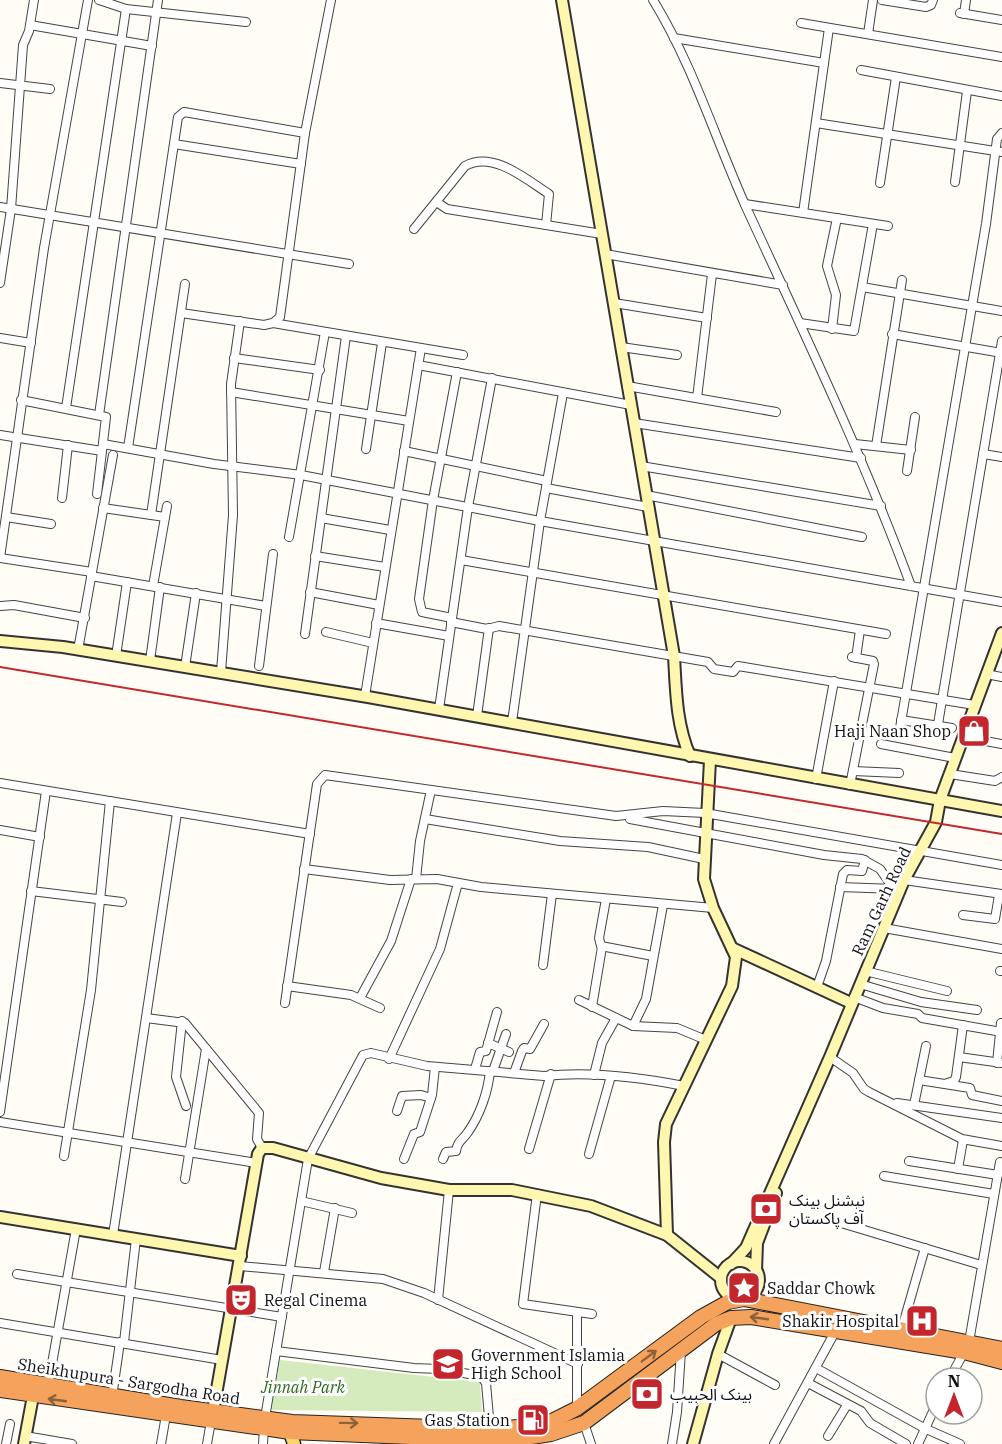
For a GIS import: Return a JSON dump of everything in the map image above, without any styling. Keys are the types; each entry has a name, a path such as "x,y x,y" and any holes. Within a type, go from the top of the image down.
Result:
{"highway":[{"name":"Sheikhupura - Sargodha Road","path":"0,1377 212,1416 264,1423 292,1422 397,1431 478,1442 528,1439 584,1423 706,1332 744,1299 902,1328 967,1347"},
{"name":"Sheikhupura - Sargodha Road","path":"264,1423 292,1438 548,1423 576,1409 705,1315 726,1314 1001,1350"},
{"path":"705,1315 709,1320 706,1332"},
{"name":"Sheikhupura - Sargodha Road","path":"0,1390 166,1415 212,1416"}],"street":[{"path":"0,283 11,209 23,45 30,26 34,0"},
{"path":"88,0 21,400 0,558 266,606"},
{"path":"99,0 156,11 246,22"},
{"path":"99,415 158,0"},
{"path":"273,323 281,313 305,133 331,0"},
{"path":"562,0 674,656 678,716 690,756"},
{"path":"653,0 674,38 745,204 855,444 911,586"},
{"path":"868,34 873,0"},
{"path":"882,0 926,7 931,5 933,0"},
{"path":"966,0 962,14 1002,20"},
{"path":"66,408 92,224 123,41 122,5"},
{"path":"801,23 1002,57"},
{"path":"30,26 153,46"},
{"path":"803,213 829,28"},
{"path":"674,38 824,63"},
{"path":"861,70 1002,96"},
{"path":"880,183 896,77"},
{"path":"0,83 50,89"},
{"path":"955,182 967,91"},
{"path":"128,448 178,117 184,112 305,133"},
{"path":"816,123 999,151"},
{"path":"952,728 900,724 999,151 998,136 1002,133"},
{"path":"174,144 301,164"},
{"path":"414,229 438,202 461,170 471,162 507,166 549,194 546,225"},
{"path":"438,202 447,209 602,234"},
{"path":"745,204 888,226"},
{"path":"0,207 92,224 349,264"},
{"path":"832,329 836,295 827,266 837,218"},
{"path":"800,323 848,332 855,330 873,224"},
{"path":"605,254 783,285"},
{"path":"696,398 712,274"},
{"path":"876,446 902,280"},
{"path":"151,515 185,284"},
{"path":"862,287 1002,311"},
{"path":"614,303 706,318"},
{"path":"181,313 264,325 273,323 463,355"},
{"path":"221,672 229,599 234,515 231,466 231,392 240,321"},
{"path":"289,537 325,332"},
{"path":"892,334 1001,353"},
{"path":"305,633 346,336"},
{"path":"0,338 31,343"},
{"path":"938,728 1002,341"},
{"path":"366,449 382,343"},
{"path":"621,347 677,355"},
{"path":"365,696 421,348"},
{"path":"234,358 320,370"},
{"path":"418,364 631,405"},
{"path":"457,372 433,500 419,607 422,612 489,628 496,626 525,630 708,662 718,670 733,672 736,667 740,666 974,705"},
{"path":"440,709 468,507 492,378"},
{"path":"627,386 776,412"},
{"path":"231,392 409,421"},
{"path":"512,722 540,521 563,393"},
{"path":"21,400 104,416 106,419 97,494"},
{"path":"907,471 915,417"},
{"path":"634,423 861,458"},
{"path":"0,435 68,445 128,448 231,466 301,475 540,521 1002,602"},
{"path":"855,444 910,450"},
{"path":"62,498 68,445"},
{"path":"404,451 648,507"},
{"path":"983,454 1002,457"},
{"path":"78,650 112,455"},
{"path":"641,466 881,506"},
{"path":"646,495 862,537"},
{"path":"150,661 167,506"},
{"path":"103,508 165,518"},
{"path":"6,517 51,524"},
{"path":"321,518 390,530"},
{"path":"259,666 273,554"},
{"path":"315,556 385,567"},
{"path":"461,560 886,634"},
{"path":"116,656 127,582"},
{"path":"310,592 379,605"},
{"path":"185,667 196,593"},
{"path":"0,606 14,605 84,618"},
{"path":"376,623 449,636"},
{"path":"477,716 489,628"},
{"path":"850,785 874,662 854,658 860,630"},
{"path":"326,632 373,643"},
{"name":"Ram Garh Road","path":"731,1264 746,1248 830,1057 884,928 897,890 936,822 940,800 1002,633"},
{"path":"0,641 78,650 365,696 1002,811"},
{"path":"986,674 1002,677"},
{"path":"816,779 834,681"},
{"path":"963,737 1002,744"},
{"path":"881,744 955,758"},
{"path":"667,1235 664,1142 666,1124 732,986 736,957 712,908 704,879 705,813 710,760"},
{"path":"853,771 898,773"},
{"path":"950,774 995,781 1002,777"},
{"path":"285,1002 317,784 325,775 616,816 865,860 880,869 897,890"},
{"path":"0,783 310,834"},
{"path":"360,998 388,949 413,879 432,790"},
{"path":"0,1112 46,791"},
{"path":"64,1156 91,990 110,801"},
{"path":"616,816 663,811 705,813 1002,865"},
{"path":"113,1235 177,813"},
{"path":"425,819 560,841 648,847 704,859"},
{"path":"0,830 40,837"},
{"path":"817,987 826,961 844,871 862,872 865,860"},
{"path":"304,869 378,879 437,879 552,894 712,908"},
{"path":"904,880 1001,895 995,919 963,915"},
{"path":"389,1059 440,949 458,883"},
{"path":"840,887 897,890"},
{"path":"31,891 122,902"},
{"path":"543,965 552,894"},
{"path":"592,1006 602,947 599,938 606,899"},
{"path":"633,1026 646,999 663,905"},
{"path":"884,928 1002,949"},
{"path":"602,947 653,956"},
{"path":"732,948 817,987 852,1000 918,1014 922,1018 1001,1029 999,1063 959,1057"},
{"path":"865,971 947,992"},
{"path":"860,984 921,1002 977,1010"},
{"path":"287,986 360,998 380,1008"},
{"path":"579,1000 633,1026 677,1028 706,1040"},
{"path":"946,1085 954,1080 967,1008"},
{"path":"475,1069 480,1052 485,1052 497,1012"},
{"path":"146,1018 182,1021 259,1113 257,1139 262,1148 257,1163 207,1444"},
{"path":"594,1075 602,1043 616,1018"},
{"path":"182,1021 176,1077 186,1106"},
{"path":"514,1073 522,1051 524,1048 530,1048 544,1024"},
{"path":"443,1159 446,1152 456,1151 457,1142 470,1129 487,1090 491,1071 505,1050 506,1034"},
{"path":"488,1043 505,1050"},
{"path":"914,1105 926,1046"},
{"path":"185,1179 206,1049"},
{"path":"263,1444 264,1423 308,1159 361,1058 371,1053 389,1059 435,1067 514,1073 611,1076 684,1086"},
{"path":"830,1057 857,1077 864,1089 963,1140 1002,1146"},
{"path":"404,1159 414,1134 420,1132 431,1098 435,1067"},
{"path":"529,1149 551,1074"},
{"path":"589,1154 611,1076"},
{"path":"919,1080 970,1089 972,1095 1002,1101"},
{"path":"397,1111 402,1096 421,1095 431,1098"},
{"path":"893,1103 1002,1118"},
{"path":"0,1122 257,1163"},
{"path":"958,1169 963,1140"},
{"path":"262,1148 273,1148 381,1178 449,1190 512,1190 591,1206 667,1235 721,1278 727,1294 744,1299 757,1288 756,1271 748,1263 731,1264 721,1278"},
{"path":"909,1161 998,1175"},
{"path":"957,1366 967,1347 978,1300 981,1265 1000,1162"},
{"path":"884,1176 994,1194"},
{"name":"Ram Garh Road","path":"756,1271 757,1243 778,1186 777,1179"},
{"path":"438,1300 449,1190"},
{"path":"537,1194 523,1304 592,1314"},
{"path":"301,1201 352,1213"},
{"path":"324,1272 334,1208"},
{"path":"0,1217 135,1239 289,1272 324,1272 383,1279 438,1300 578,1364"},
{"path":"841,1223 981,1265"},
{"path":"48,1386 67,1281 71,1272 76,1229"},
{"path":"112,1397 130,1291 135,1239"},
{"path":"902,1328 926,1248"},
{"path":"17,1274 282,1317"},
{"path":"576,1409 577,1313"},
{"path":"693,1444 718,1354 726,1314"},
{"path":"0,1323 222,1360"},
{"path":"774,1444 836,1329"},
{"path":"276,1351 439,1369 481,1376 486,1383 490,1428"},
{"path":"672,1444 677,1412 681,1351"},
{"path":"718,1354 775,1385"},
{"path":"816,1368 924,1428 960,1444"},
{"path":"808,1383 861,1411 870,1423 905,1444"},
{"path":"33,1396 25,1440 72,1444"},
{"path":"828,1436 847,1404"},
{"path":"161,1444 166,1415"},
{"path":"584,1423 591,1444"},
{"path":"6,1444 10,1424"},
{"path":"918,1444 924,1428"}],"green space":[{"name":"Jinnah Park","path":"280,1360 480,1382 482,1412 271,1410"}],"railway":[{"path":"0,667 1002,834"}],"place":[{"name":"Haji Naan Shop","path":"974,731"},
{"name":"نیشنل بینک آف پاکستان","path":"766,1209"},
{"name":"Saddar Chowk","path":"744,1288"},
{"name":"Regal Cinema","path":"241,1300"},
{"name":"Shakir Hospital","path":"922,1321"},
{"name":"Government Islamia High School","path":"448,1364"},
{"name":"بينک الحبيب","path":"647,1394"},
{"name":"Gas Station","path":"533,1420"}]}
